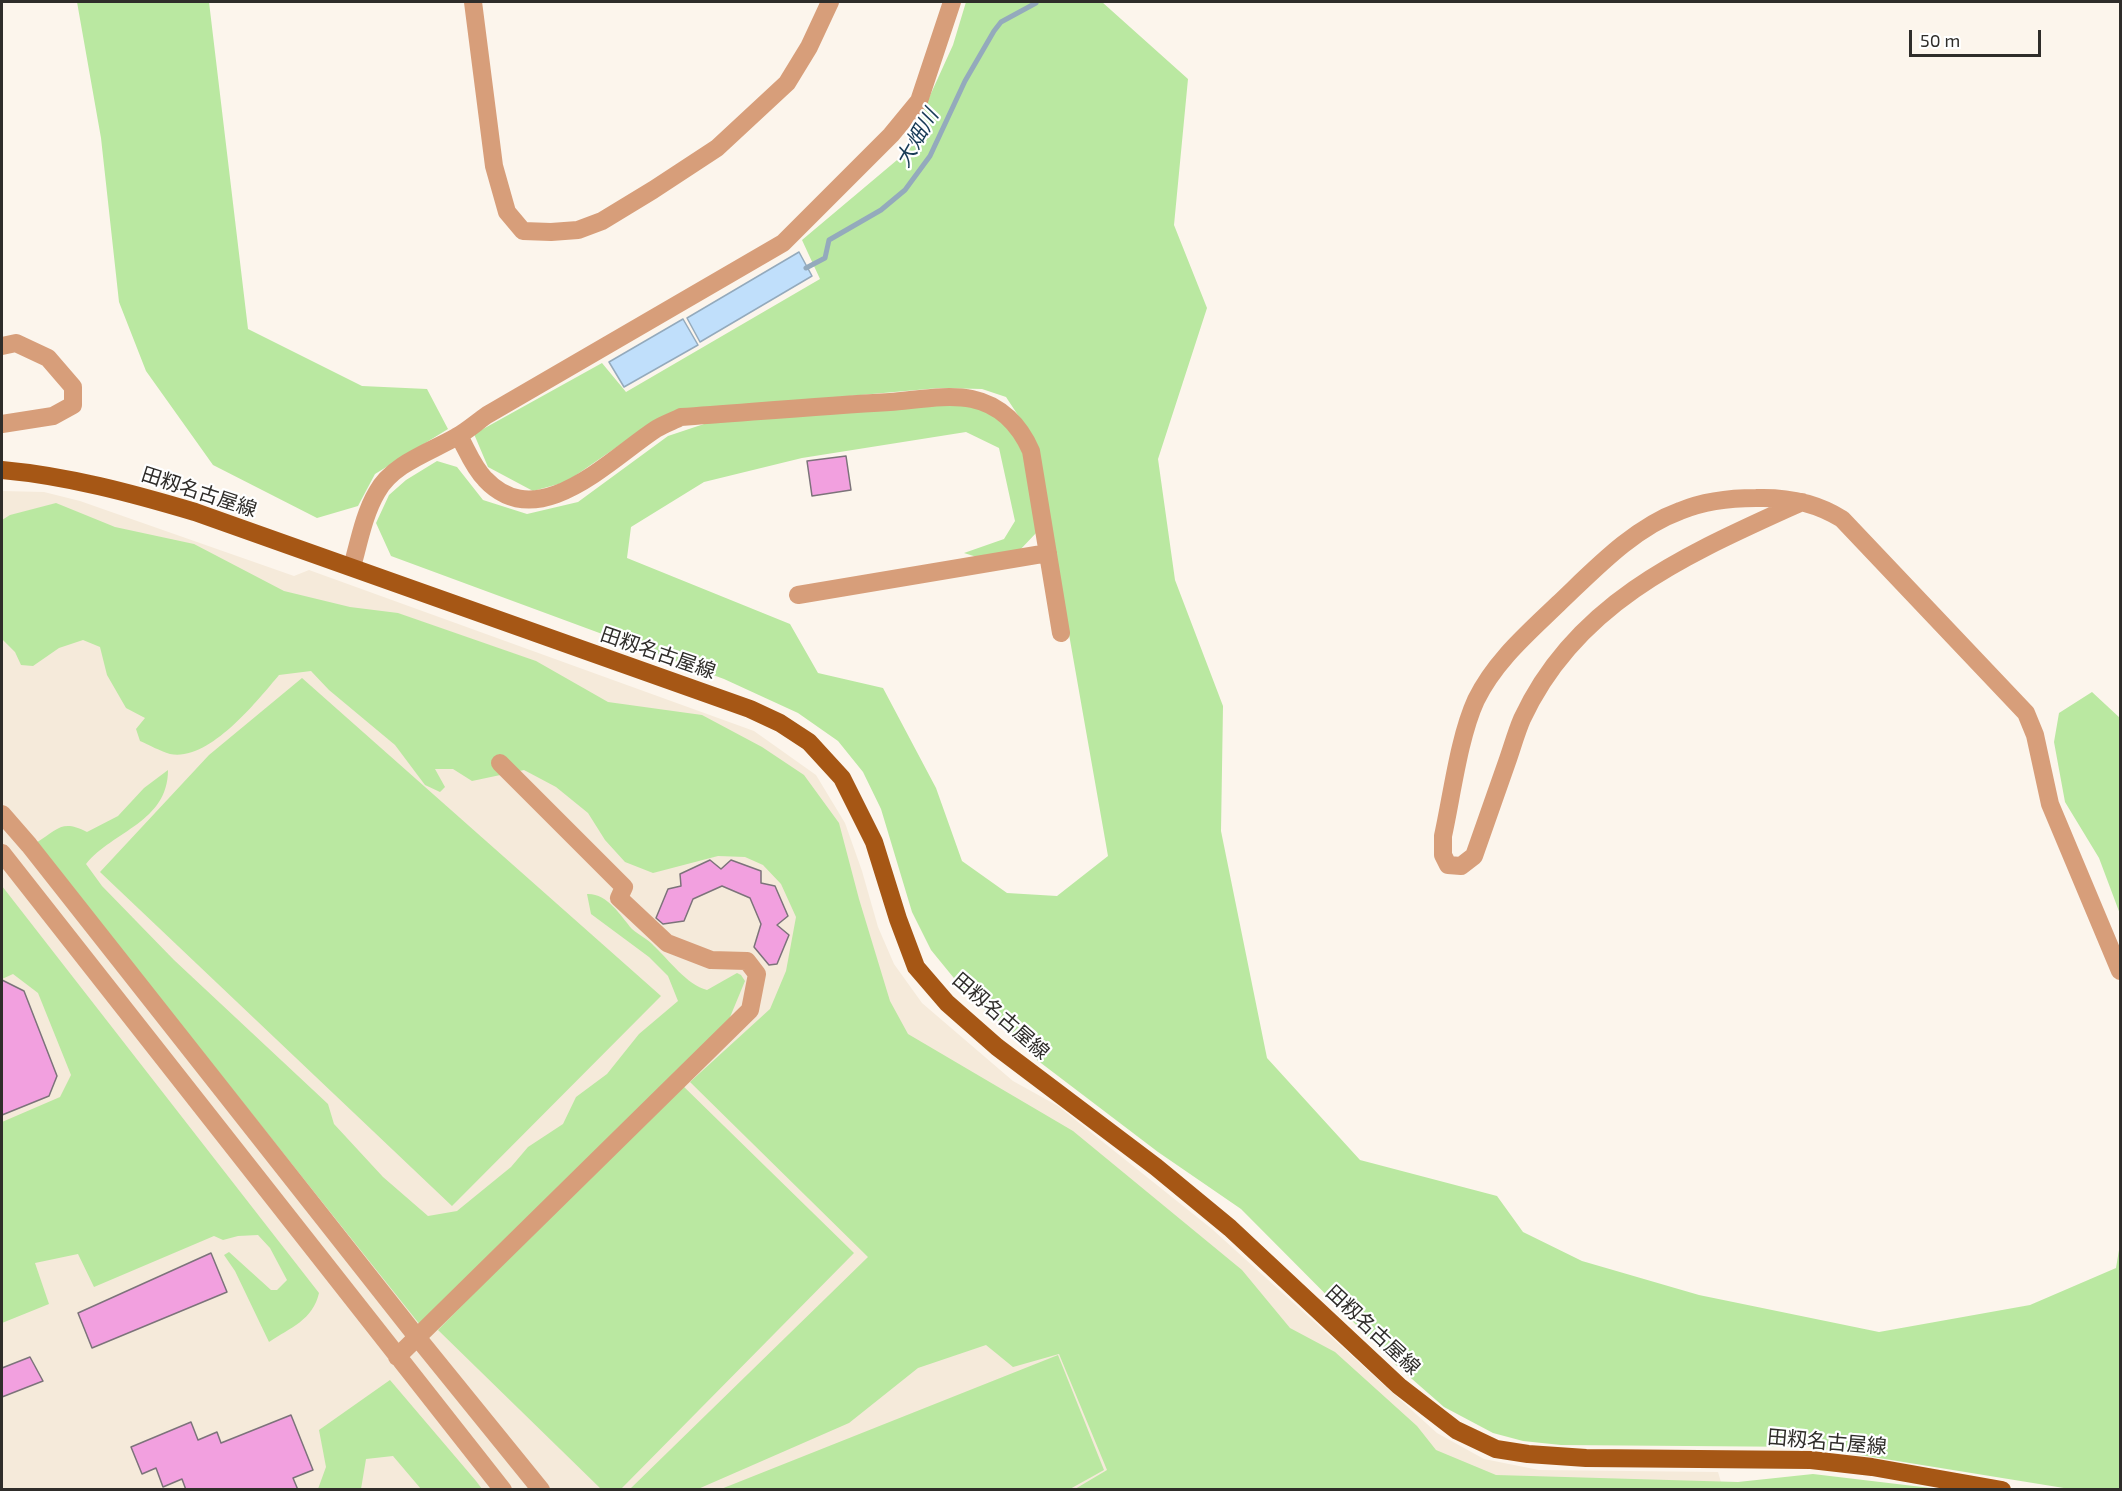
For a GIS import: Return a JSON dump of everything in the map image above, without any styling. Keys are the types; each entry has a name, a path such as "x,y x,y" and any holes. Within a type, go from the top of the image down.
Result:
{"main road":[{"name":"田籾名古屋線","path":"2,470 35,473 118,489 195,512 750,709 780,723 808,742 842,778 874,842 916,967 947,1003 998,1047 1156,1167 1230,1228 1400,1386 1456,1430 1496,1449 1528,1454 1586,1458 1811,1460 1872,1467 2002,1490"}],"street":[{"path":"473,2 494,166 507,212 523,231 551,232 578,230 602,221 717,148 787,83 809,47 830,2"},
{"path":"352,567 363,525 376,492 383,482 401,467 459,436 487,415 783,243 891,135 919,101 952,2"},
{"path":"2,346 16,343 48,358 73,387 73,405 53,416 2,424"},
{"path":"459,436 476,470 492,486 516,500 547,498 576,487 658,427 681,417 946,398 972,399 992,405 1024,434 1031,451 1061,633"},
{"path":"1802,502 1667,566 1631,591 1579,634 1552,668 1522,719 1473,856 1461,866 1448,865 1443,855 1443,836 1466,729 1476,700 1490,676 1516,643 1629,540 1679,511 1701,504 1735,498 1770,497 1802,502 1828,510 1842,519 2026,713 2036,735 2050,804 2121,971"},
{"path":"798,595 1048,553"},
{"path":"397,1357 750,1010 757,974 747,961 711,960 667,943 619,898 624,887 500,763"},
{"path":"2,814 417,1337 542,1490"},
{"path":"2,853 503,1490"}],"shaded area":[{"path":"2,491 44,492 80,501 294,576 309,570 754,731 816,775 845,823 878,927 894,964 922,1003 1013,1081 1058,1106 1212,1229 1437,1433 1484,1459 1539,1470 1718,1472 1723,1489 2,1490"}],"green space":[{"path":"77,2 209,2 248,329 362,386 427,389 448,429 375,474 358,506 317,518 213,465 146,371 119,302 101,138"},
{"path":"966,2 1102,2 1188,79 1174,225 1207,308 1158,459 1175,580 1223,706 1221,831 1267,1058 1360,1160 1497,1196 1523,1232 1582,1261 1699,1295 1879,1332 2030,1305 2116,1268 2120,1244 2120,1489 2070,1489 1811,1447 1561,1445 1523,1441 1493,1433 1444,1407 1396,1365 1241,1209 1158,1152 1037,1060 1031,1048 971,999 931,950 912,912 881,809 863,772 838,741 798,713 724,679 391,556 376,523 389,495 406,480 437,461 457,467 483,500 527,514 578,502 668,436 713,421 963,404 1001,417 1026,447 1037,532 1019,551 980,558 964,553 1004,539 1015,521 999,448 966,432 802,458 704,482 631,527 627,558 790,624 818,673 883,688 936,788 962,861 1007,893 1057,896 1108,856 1035,441 1006,397 982,389 939,388 682,411 643,429 566,482 533,491 488,467 474,434 602,363 626,392 820,279 802,240 903,155 953,45"},
{"path":"56,503 115,527 194,544 284,591 350,607 398,613 536,661 608,702 702,715 762,747 804,775 839,823 890,1001 908,1034 1073,1131 1242,1270 1290,1328 1335,1352 1417,1426 1436,1450 1496,1475 1738,1482 1813,1474 1939,1489 1075,1489 1107,1470 1059,1354 1013,1367 986,1345 918,1368 849,1423 698,1489 630,1489 868,1257 690,1082 770,1009 786,971 796,917 781,884 763,865 745,857 718,856 653,873 625,862 605,840 588,813 556,787 524,770 472,781 453,769 435,769 445,787 440,792 425,785 395,745 329,690 311,671 279,675 245,714 216,739 200,749 185,754 170,754 140,741 136,729 145,718 126,708 107,675 100,647 83,640 59,648 33,666 21,665 15,652 2,639 2,520 10,515"},
{"path":"302,678 661,996 452,1206 100,872 209,755"},
{"path":"2092,692 2120,718 2120,914 2099,858 2065,802 2054,742 2059,713"},
{"path":"168,770 166,788 159,802 149,814 86,864 102,886 174,960 328,1104 334,1124 383,1177 428,1216 457,1211 511,1167 528,1147 563,1124 576,1097 607,1074 639,1034 678,1001 668,976 649,957 591,914 587,894 607,901 632,929 652,944 692,983 707,990 737,973 745,981 728,1022 421,1326 36,843 60,827 72,826 87,832 118,816 144,788"},
{"path":"2,886 319,1293 312,1310 306,1317 269,1342 235,1271 224,1255 229,1252 271,1290 277,1290 287,1280 270,1248 258,1235 238,1236 223,1240 214,1236 94,1287 78,1254 35,1263 49,1304 2,1323 2,1122 60,1097 71,1075 38,993 13,974 2,979"},
{"path":"680,1083 854,1253 621,1489 601,1489 438,1330"},
{"path":"1058,1355 1104,1470 1070,1489 721,1489"},
{"path":"390,1380 482,1489 421,1489 393,1456 366,1459 361,1489 318,1489 326,1467 319,1430"}],"water":[{"path":"799,252 812,276 700,342 687,318"},
{"path":"683,319 698,345 624,387 609,362"}],"building":[{"path":"846,456 851,490 812,496 807,461"},
{"path":"710,860 721,869 731,860 761,871 761,883 775,886 788,916 777,925 789,935 777,964 769,965 754,947 761,924 750,898 722,886 693,899 684,921 663,924 656,918 668,889 681,886 680,874"},
{"path":"2,980 24,991 57,1076 49,1096 2,1115"},
{"path":"211,1253 227,1292 92,1348 78,1313"},
{"path":"30,1357 43,1381 2,1397 2,1368"},
{"path":"291,1415 313,1470 293,1478 298,1490 186,1490 182,1479 163,1487 156,1468 142,1474 131,1447 191,1422 198,1440 217,1432 221,1443"}],"waterway":[{"name":"大畑川","path":"806,268 825,258 829,240 881,210 905,190 930,156 965,81 994,31 1001,22 1035,2"}]}
